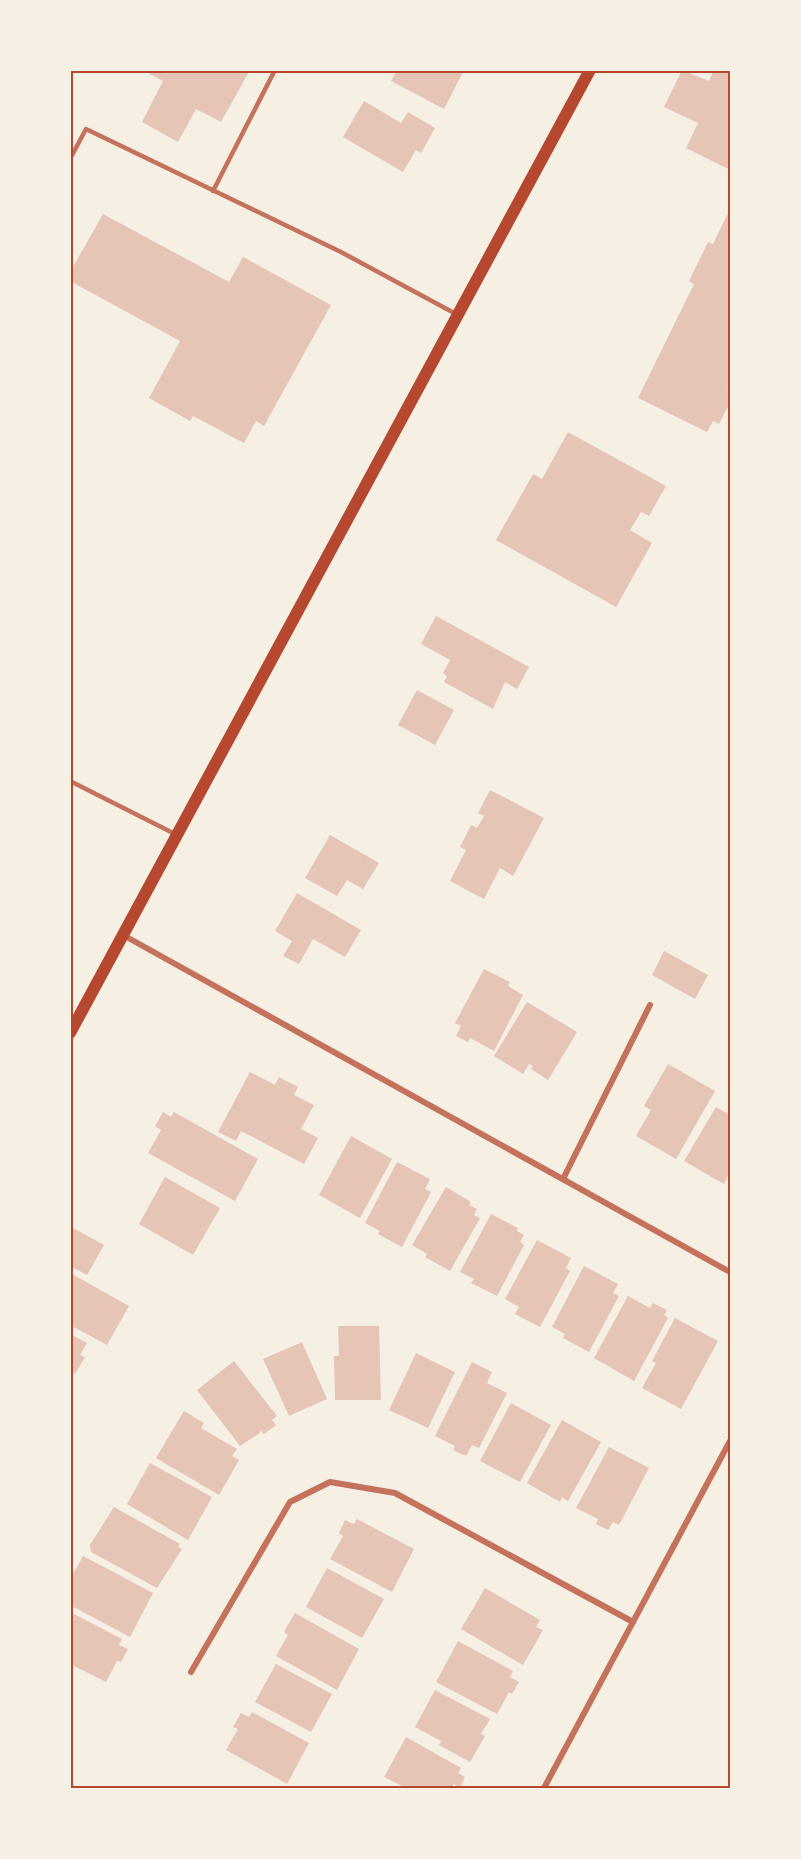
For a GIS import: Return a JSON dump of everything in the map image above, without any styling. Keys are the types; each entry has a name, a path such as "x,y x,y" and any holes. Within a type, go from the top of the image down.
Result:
{"main road":[{"path":"70,1033 456,314 590,70"}],"street":[{"path":"123,936 730,1272"},
{"path":"562,1179 650,1005"},
{"path":"544,1788 730,1441"},
{"path":"190,1672 290,1502 330,1482 395,1493 633,1622"}],"lane":[{"path":"213,191 274,70"},
{"path":"70,159 86,129 342,252 456,314"},
{"path":"70,781 177,835"}],"building":[{"path":"143,70 250,70 221,122 196,109 178,142 142,122 163,81"},
{"path":"397,70 464,70 444,109 391,81"},
{"path":"682,70 709,81 714,70 730,70 730,170 686,148 698,123 664,107"},
{"path":"364,101 401,123 408,112 435,128 421,153 416,150 403,172 343,137"},
{"path":"730,209 730,385 727,391 730,392 730,402 719,424 713,421 707,432 638,398 694,284 689,281 708,242 713,244"},
{"path":"103,214 229,282 243,257 331,305 264,426 256,421 244,443 193,416 190,421 149,398 180,341 70,281 70,272"},
{"path":"568,432 666,486 649,516 641,512 630,530 652,543 616,607 496,540 533,474 542,479"},
{"path":"436,616 529,667 517,689 505,682 493,709 444,682 447,676 443,673 450,660 421,644"},
{"path":"417,690 454,710 435,745 398,725"},
{"path":"490,790 544,818 513,876 500,868 484,899 450,881 466,850 460,847 471,825 477,828 484,816 478,813"},
{"path":"330,835 379,863 363,889 347,880 337,896 305,878"},
{"path":"297,893 361,930 345,957 313,939 299,964 283,956 292,941 275,931"},
{"path":"664,951 708,975 695,999 652,975"},
{"path":"484,969 510,982 508,986 523,995 494,1051 470,1038 468,1042 456,1036 461,1026 455,1023"},
{"path":"527,1002 577,1032 548,1080 531,1069 533,1066 529,1064 523,1074 494,1056"},
{"path":"668,1064 715,1091 676,1159 636,1136 651,1110 644,1106"},
{"path":"250,1072 275,1085 279,1077 298,1087 294,1095 314,1105 301,1129 318,1138 304,1164 241,1131 236,1141 218,1132"},
{"path":"716,1107 730,1115 730,1172 724,1184 684,1161"},
{"path":"163,1112 171,1117 174,1112 258,1159 235,1201 148,1153 161,1130 155,1126"},
{"path":"351,1136 392,1159 360,1218 319,1195"},
{"path":"397,1162 430,1179 425,1189 431,1192 402,1247 378,1234 380,1231 365,1223"},
{"path":"165,1177 220,1208 193,1255 139,1224"},
{"path":"446,1187 471,1202 469,1205 477,1209 474,1215 480,1218 450,1271 425,1257 427,1254 412,1245"},
{"path":"491,1214 518,1228 517,1231 524,1235 520,1242 524,1245 497,1296 471,1283 474,1279 460,1272"},
{"path":"73,1228 104,1245 87,1275 70,1266"},
{"path":"537,1240 571,1258 566,1268 570,1271 540,1327 515,1314 519,1307 505,1299"},
{"path":"584,1266 618,1284 613,1293 619,1296 589,1352 563,1338 565,1334 552,1327"},
{"path":"70,1273 129,1306 107,1345 70,1325"},
{"path":"628,1296 650,1308 653,1303 667,1310 664,1315 668,1318 634,1381 594,1358"},
{"path":"675,1318 718,1341 681,1409 642,1388 656,1363 652,1361"},
{"path":"338,1326 379,1326 381,1400 335,1400 334,1356 339,1356"},
{"path":"70,1334 87,1343 80,1355 85,1357 75,1374 70,1371"},
{"path":"302,1342 327,1399 289,1416 263,1359"},
{"path":"416,1353 455,1372 428,1428 389,1410"},
{"path":"234,1361 277,1416 272,1420 276,1425 264,1434 260,1430 260,1433 240,1446 197,1390"},
{"path":"472,1362 492,1372 487,1383 507,1393 479,1448 472,1445 466,1456 453,1450 455,1446 435,1436"},
{"path":"511,1403 551,1425 520,1482 480,1461"},
{"path":"184,1411 204,1423 201,1428 237,1449 232,1456 239,1460 219,1495 156,1458"},
{"path":"562,1420 601,1442 568,1501 562,1497 560,1502 527,1483"},
{"path":"609,1447 649,1468 619,1525 613,1522 608,1530 596,1524 598,1519 576,1508"},
{"path":"150,1463 212,1497 188,1540 127,1504"},
{"path":"114,1507 180,1544 178,1547 182,1549 157,1588 91,1552 90,1545"},
{"path":"357,1519 414,1549 392,1592 330,1559 343,1536 339,1533 345,1520 354,1524"},
{"path":"83,1556 153,1593 130,1637 70,1605 70,1580"},
{"path":"327,1568 384,1599 362,1638 306,1607"},
{"path":"485,1588 540,1620 536,1627 543,1630 523,1665 461,1629"},
{"path":"70,1612 122,1639 119,1645 128,1649 121,1662 117,1661 106,1682 70,1664"},
{"path":"295,1613 359,1649 337,1690 276,1656 288,1635 284,1632"},
{"path":"458,1641 513,1671 510,1677 519,1682 512,1694 509,1692 497,1714 436,1682"},
{"path":"276,1664 332,1694 311,1732 255,1702"},
{"path":"435,1690 490,1719 481,1734 485,1736 470,1762 439,1745 441,1741 415,1727"},
{"path":"252,1712 309,1743 287,1784 226,1750 238,1729 233,1727 241,1713 249,1717"},
{"path":"406,1737 461,1768 458,1773 465,1777 460,1788 454,1784 451,1788 406,1788 384,1777"}]}
